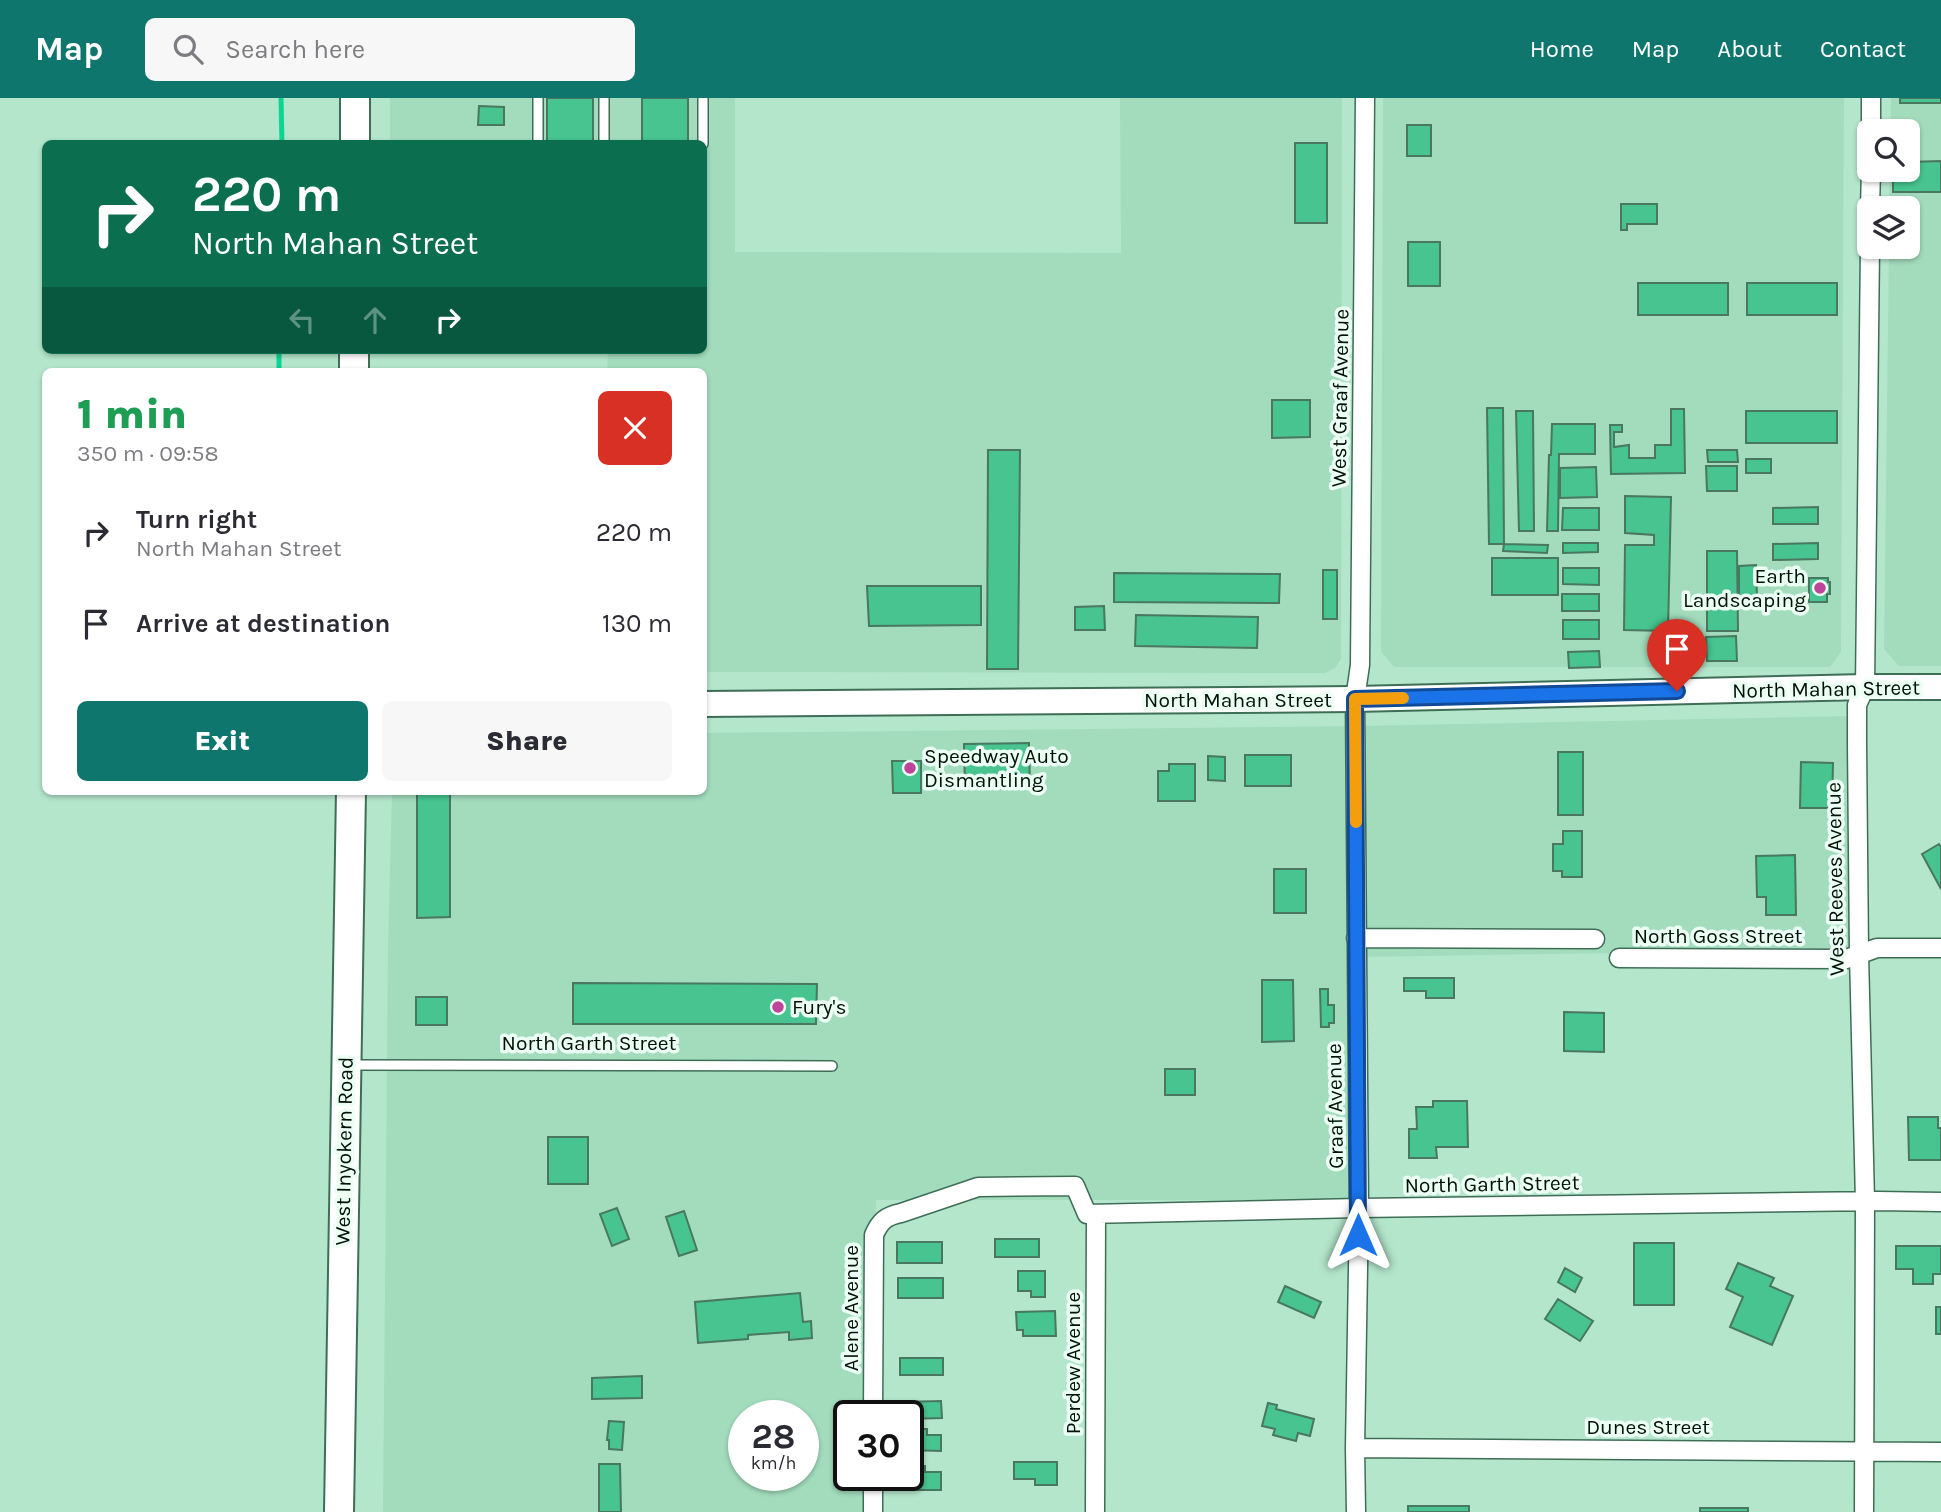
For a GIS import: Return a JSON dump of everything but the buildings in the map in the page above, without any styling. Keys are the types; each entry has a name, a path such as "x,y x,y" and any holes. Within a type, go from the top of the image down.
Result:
{"main road":[{"path":"355,98 355,140"},
{"name":"West Inyokern Road","path":"339,1512 351,795"}],"street":[{"name":"West Graaf Avenue","path":"1355,699 1360,665 1366,98"},
{"path":"1871,98 1871,119"},
{"name":"West Reeves Avenue","path":"1864,1512 1865,1201 1858,954 1857,705 1865,687 1870,259"},
{"name":"North Mahan Street","path":"707,704 1355,699 1941,687"},
{"name":"Graaf Avenue","path":"1355,699 1359,1208 1356,1512"},
{"path":"1356,938 1595,939"},
{"name":"North Goss Street","path":"1619,958 1846,959 1877,948 1941,948"},
{"name":"Alene Avenue","path":"873,1400 874,1236 879,1223 888,1216 978,1186 1075,1186 1087,1214 1096,1214"},
{"name":"North Garth Street","path":"1096,1214 1359,1208 1941,1202"},
{"name":"Perdew Avenue","path":"1095,1512 1096,1214"},
{"name":"Dunes Street","path":"1355,1448 1941,1452"},
{"path":"873,1491 873,1512"}],"lane":[{"path":"538,98 538,140"},
{"path":"604,98 604,140"},
{"path":"703,98 703,140"},
{"name":"North Garth Street","path":"346,1065 832,1066"}],"shaded area":[{"path":"390,98 735,98 735,252 1121,253 1120,98 1342,98 1341,659 1335,668 1325,673 707,672 707,368 607,368 608,354 707,354 707,140 390,140"},
{"path":"1383,98 1844,98 1841,652 1830,667 1394,667 1381,651"},
{"path":"1891,98 1941,98 1941,666 1899,666 1884,649 1889,259 1920,259 1920,196 1889,196 1890,182 1920,182 1920,119 1890,119"},
{"path":"1857,716 1854,949 1363,957 1364,1200 876,1200 875,1400 833,1400 833,1491 875,1491 875,1512 383,1512 392,795 707,795 707,733 1358,726"}],"waterway":[{"path":"281,98 282,140"},
{"path":"279,354 279,368"}],"slow traffic":[{"path":"1356,822 1355,699 1403,698"}],"place":[{"name":"Earth Landscaping","path":"1820,588"},
{"name":"Speedway Auto Dismantling","path":"910,768"},
{"name":"Fury's","path":"778,1007"}],"route":[{"path":"1358,1235 1355,699 1677,691"}]}
